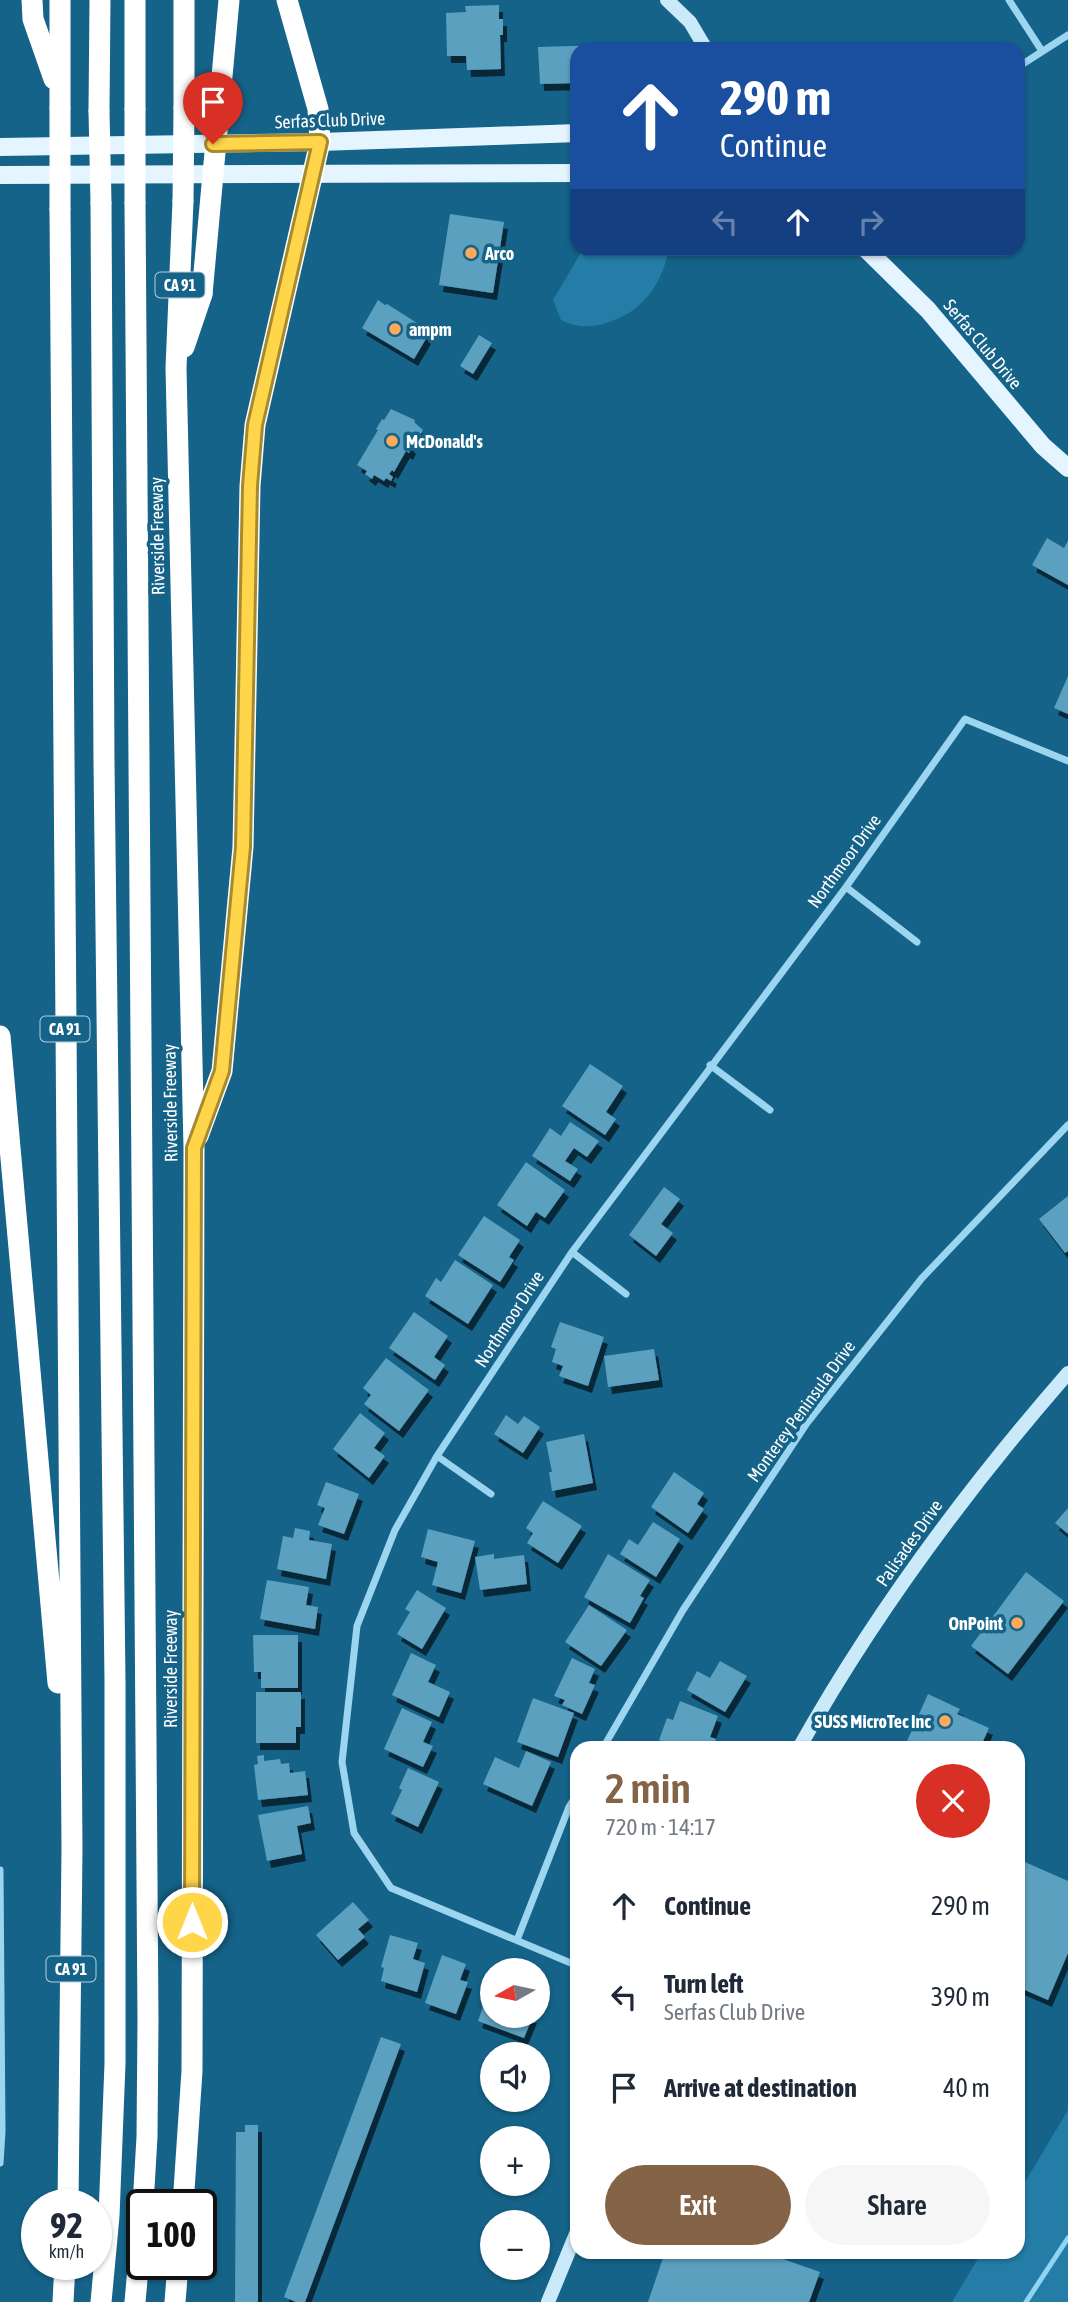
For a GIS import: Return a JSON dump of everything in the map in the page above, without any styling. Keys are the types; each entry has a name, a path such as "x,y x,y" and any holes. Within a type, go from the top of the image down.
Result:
{"highway":[{"path":"32,0 33,19 59,101"},
{"name":"CA 91","path":"60,0 72,1849 68,2189"},
{"path":"100,0 104,763 115,1681 115,2064 109,2216 101,2302"},
{"path":"135,0 148,2008 144,2189"},
{"name":"Riverside Freeway","path":"184,0 183,201 176,368 194,1148 192,2071 184,2189"},
{"path":"176,368 202,294 229,0"},
{"path":"194,1148 222,1071 243,847 250,486 255,425 320,142 318,109 287,0"},
{"path":"0,1037 72,1849"},
{"path":"63,2302 64,2280"},
{"path":"135,2302 137,2280"},
{"path":"175,2302 177,2280"}],"main road":[{"name":"Serfas Club Drive","path":"0,147 320,142 570,133"},
{"path":"0,175 570,173"},
{"name":"Serfas Club Drive","path":"874,256 928,310 1035,437 1068,468"}],"street":[{"path":"667,0 690,23 702,42"},
{"path":"1009,0 1042,51"},
{"path":"1025,62 1068,35"},
{"name":"Northmoor Drive","path":"570,1963 391,1888 354,1833 342,1762 357,1626 395,1531 437,1456 572,1252 846,887 965,719 1068,761"},
{"path":"846,887 917,942"},
{"path":"710,1065 771,1110"},
{"name":"Monterey Peninsula Drive","path":"607,1741 683,1610 807,1423 922,1278 1068,1125"},
{"path":"572,1252 626,1294"},
{"name":"Palisades Drive","path":"803,1741 856,1655 952,1516 1002,1451 1068,1373"},
{"path":"437,1456 491,1494"},
{"path":"517,1940 570,1805"},
{"path":"0,1870 0,2163"},
{"path":"548,2302 570,2248"}],"shaded area":[{"path":"578,256 667,256 662,273 642,303 621,317 603,324 573,325 561,320 553,300"},
{"path":"1068,2110 1068,2302 952,2302 978,2259 1025,2259 1025,2182"}],"building":[{"path":"499,5 499,19 503,19 503,35 500,35 501,69 467,70 466,56 447,56 446,13 466,12 465,6"},
{"path":"570,46 570,83 540,84 538,47"},
{"name":"Arco","path":"450,214 504,222 493,293 439,285"},
{"name":"ampm","path":"378,300 428,330 425,335 427,337 414,359 362,328"},
{"path":"479,335 492,343 473,374 460,366"},
{"name":"McDonald's","path":"391,409 415,420 423,430 419,437 416,435 409,453 406,451 394,472 392,470 389,474 393,477 391,481 386,478 384,481 374,475 372,479 365,474 367,471 357,465 382,419 384,420"},
{"path":"1047,538 1064,548 1068,541 1068,585 1032,565"},
{"path":"1068,676 1068,714 1054,708"},
{"path":"590,1064 623,1086 606,1112 616,1119 605,1135 562,1106"},
{"path":"570,1122 599,1141 587,1157 574,1148 565,1161 578,1169 570,1181 532,1156 550,1128 561,1136"},
{"path":"526,1162 565,1190 545,1218 536,1212 527,1226 497,1205"},
{"path":"664,1187 680,1199 661,1224 673,1233 656,1256 629,1235"},
{"path":"1068,1196 1068,1251 1065,1253 1039,1219"},
{"path":"484,1216 520,1240 509,1257 514,1260 500,1282 458,1255"},
{"path":"455,1260 493,1285 468,1324 425,1296 436,1278 441,1282"},
{"path":"414,1312 448,1336 434,1357 445,1365 435,1380 389,1348"},
{"path":"560,1322 604,1337 588,1386 559,1376 563,1366 552,1362 556,1349 551,1347"},
{"path":"654,1349 659,1380 608,1387 604,1356"},
{"path":"386,1358 429,1390 399,1431 364,1404 371,1395 363,1388"},
{"path":"360,1413 385,1433 374,1448 385,1456 369,1478 333,1449"},
{"path":"506,1415 518,1424 524,1416 540,1427 523,1453 494,1434"},
{"path":"584,1434 593,1483 552,1491 549,1472 552,1472 546,1442"},
{"path":"674,1472 704,1493 697,1504 704,1509 688,1533 651,1507"},
{"path":"326,1482 359,1494 344,1534 318,1525 325,1508 317,1505"},
{"path":"543,1501 582,1526 558,1563 527,1543 533,1533 526,1528"},
{"path":"1068,1508 1068,1534 1055,1523"},
{"path":"653,1522 680,1539 656,1577 620,1554 629,1539 638,1545"},
{"path":"295,1528 310,1531 309,1540 332,1544 326,1579 277,1569 283,1536 293,1538"},
{"path":"428,1529 475,1541 461,1593 432,1585 438,1562 421,1557"},
{"path":"494,1554 494,1559 524,1555 527,1584 480,1590 475,1557"},
{"path":"608,1554 650,1580 640,1596 644,1598 630,1623 584,1597"},
{"name":"OnPoint","path":"1026,1572 1064,1601 1008,1674 971,1646"},
{"path":"267,1580 309,1587 306,1605 318,1607 315,1629 260,1619"},
{"path":"417,1590 446,1608 422,1649 397,1634 410,1612 405,1609"},
{"path":"589,1605 627,1630 601,1666 565,1642"},
{"path":"253,1635 298,1635 298,1688 261,1688 261,1672 254,1672"},
{"path":"411,1653 436,1665 428,1682 450,1692 439,1717 392,1695"},
{"path":"572,1658 595,1669 589,1683 595,1685 582,1714 562,1705 565,1700 554,1696"},
{"path":"720,1661 747,1676 725,1712 687,1690 697,1671 710,1678"},
{"path":"256,1692 301,1692 301,1727 296,1727 296,1743 256,1743"},
{"name":"SUSS MicroTec Inc","path":"928,1694 960,1709 957,1714 989,1728 983,1741 907,1741"},
{"path":"533,1698 574,1713 558,1757 517,1742"},
{"path":"680,1701 718,1716 710,1737 716,1739 715,1741 659,1740 667,1718 673,1720"},
{"path":"402,1708 432,1722 423,1742 433,1746 423,1767 384,1749"},
{"path":"526,1751 551,1762 532,1806 483,1784 495,1757 519,1768"},
{"path":"264,1755 264,1761 280,1759 281,1764 289,1763 290,1773 305,1771 308,1795 258,1800 254,1765 258,1764 257,1756"},
{"path":"408,1768 439,1782 418,1827 391,1814"},
{"path":"308,1806 311,1823 297,1826 302,1854 267,1861 258,1815"},
{"path":"1025,1862 1068,1881 1068,1953 1048,2000 1025,1990"},
{"path":"353,1902 369,1920 358,1929 365,1937 338,1960 316,1935"},
{"path":"390,1935 418,1943 413,1959 425,1963 417,1992 381,1981 384,1968 381,1967"},
{"path":"442,1955 466,1964 460,1980 468,1982 456,2014 425,2003"},
{"path":"497,2028 528,2028 524,2038"},
{"path":"381,2037 401,2044 305,2302 296,2302 284,2297"},
{"path":"245,2125 258,2125 258,2302 235,2302 236,2132 245,2132"},
{"path":"663,2259 783,2259 820,2272 809,2302 648,2302"}],"waterway":[{"path":"1026,2302 1068,2238"}],"place":[{"name":"Arco","path":"471,253"},
{"name":"ampm","path":"395,329"},
{"name":"McDonald's","path":"392,441"},
{"name":"OnPoint","path":"1017,1623"},
{"name":"SUSS MicroTec Inc","path":"945,1721"}],"route":[{"path":"192,1922 194,1148 222,1071 243,847 250,486 255,425 320,142 213,144"}]}
